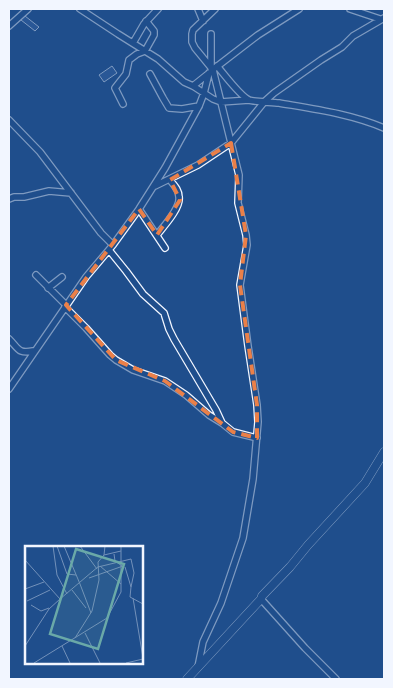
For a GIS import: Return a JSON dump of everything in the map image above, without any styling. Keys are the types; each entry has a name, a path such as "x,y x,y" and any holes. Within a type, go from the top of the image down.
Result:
{"street":[{"path":"9,26 28,9"},
{"path":"80,9 158,59 184,82 221,102 265,101 333,113 371,122 384,128"},
{"path":"133,43 146,21 158,9"},
{"path":"198,9 203,20"},
{"path":"215,9 193,30 192,42 212,69 249,100"},
{"path":"193,86 212,69 258,35 299,9"},
{"path":"350,9 382,19"},
{"path":"153,187 198,165 231,142 265,101 342,47 353,36 382,19"},
{"path":"123,104 115,88 126,74 129,60 145,50 154,33 152,27 146,21"},
{"path":"197,669 203,642 221,603 243,538 253,479 257,438 257,405 240,285 246,235 238,203 239,174 212,69 211,34"},
{"path":"9,388 86,276 111,248 153,187 199,106 212,69"},
{"path":"150,74 162,98 170,108 182,109 199,106"},
{"path":"9,120 40,152 101,233 115,257 143,294 164,313 169,329 222,423"},
{"path":"157,235 179,202 178,192 170,180"},
{"path":"9,199 49,191 71,193"},
{"path":"139,209 165,248"},
{"path":"36,275 116,360 133,370 165,382 186,395 233,432 257,438"},
{"path":"48,288 62,277"},
{"path":"9,339 21,352 33,351"},
{"path":"187,679 366,484 384,452"},
{"path":"261,599 336,679"}],"highlighted area":[{"path":"231,143 246,235 240,285 257,405 257,438 233,432 165,381 116,360 66,305 139,209 157,235 180,200 170,180"}],"building":[{"path":"25,16 39,27 35,31 21,20"},
{"path":"112,66 117,73 104,82 99,75"}]}
